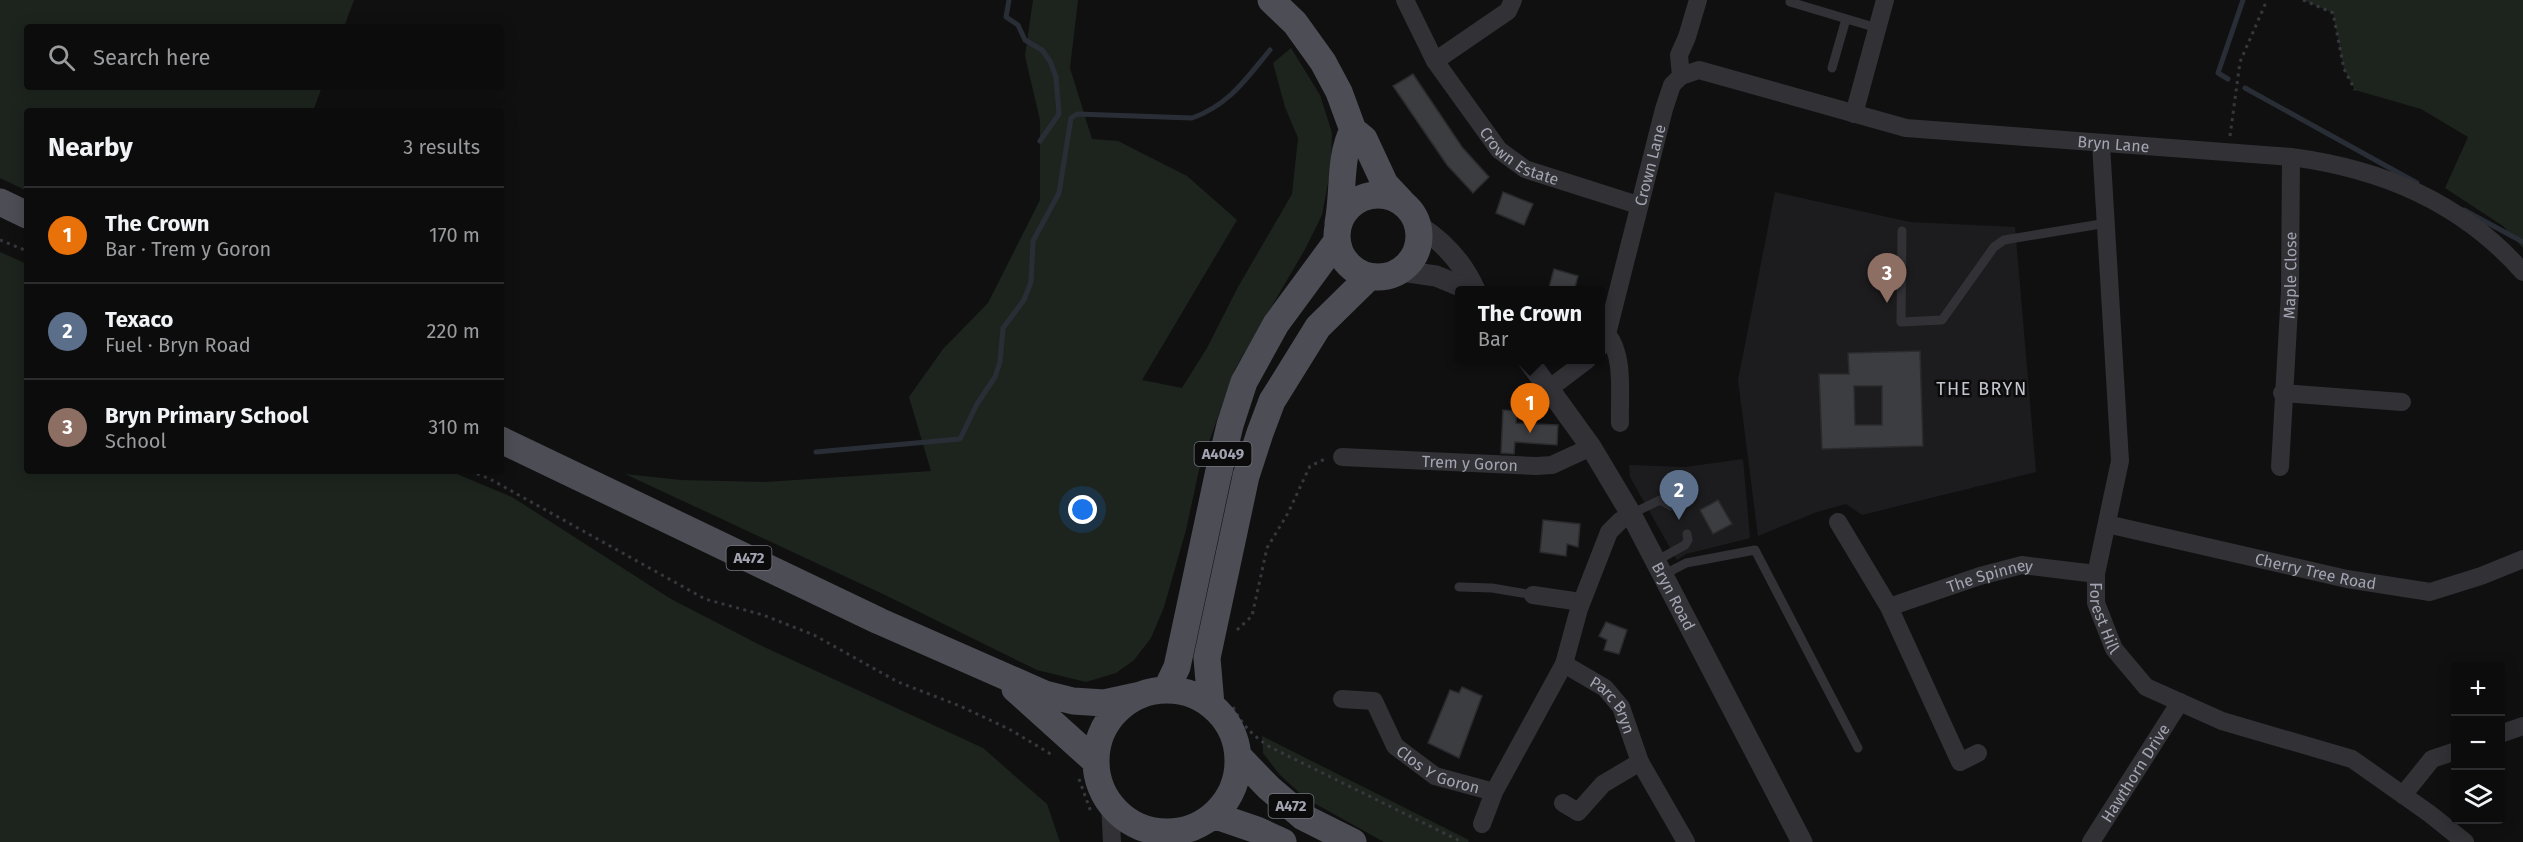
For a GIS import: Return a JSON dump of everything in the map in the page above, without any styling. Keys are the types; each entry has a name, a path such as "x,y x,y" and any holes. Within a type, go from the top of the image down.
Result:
{"main road":[{"path":"1271,0 1295,23 1323,62 1339,92 1353,130 1364,139 1385,183 1413,213 1419,226 1419,246 1413,259 1401,271 1388,276 1369,277 1356,271 1346,262 1337,234 1342,213 1349,205 1362,197 1373,194 1393,197 1401,201"},
{"name":"A4049","path":"1153,692 1177,667 1223,455 1244,382 1276,324 1337,234 1342,204 1346,144 1353,130"},
{"path":"0,202 24,214"},
{"name":"A4049","path":"1220,703 1207,658 1246,476 1260,433 1272,401 1318,327 1369,277"},
{"name":"A472","path":"504,441 879,621 1045,694 1104,703 1153,692"},
{"name":"A472","path":"998,674 1085,766"},
{"path":"1153,692 1190,694 1220,703 1238,756 1236,778 1227,798 1213,815 1178,836 1143,828 1125,818 1101,812 1102,790 1085,766 1108,721 1122,705 1153,692"},
{"name":"A472","path":"1238,756 1269,788 1303,817 1353,842"},
{"name":"A472","path":"1213,815 1257,830 1283,842"}],"street":[{"name":"Crown Estate","path":"1405,0 1435,61 1485,133 1512,162 1525,169 1638,205"},
{"path":"1435,61 1508,11 1513,0"},
{"name":"Crown Lane","path":"1605,337 1664,109 1672,85 1681,76 1679,55 1698,0"},
{"path":"1854,114 1885,0"},
{"name":"Bryn Lane","path":"1681,76 1699,70 1906,128 2290,157 2349,167 2400,184 2448,208 2488,237 2523,272"},
{"name":"Forest Hill","path":"2101,144 2120,461 2096,574 2097,603 2114,649 2146,687 2222,720 2352,759 2465,842"},
{"name":"Maple Close","path":"2280,467 2282,393 2290,291 2290,157"},
{"path":"1419,226 1436,237 1448,249 1470,277 1473,286"},
{"path":"1401,271 1436,276 1459,286"},
{"name":"Crown Lane","path":"1605,341 1613,342 1618,357 1620,423"},
{"name":"Bryn Road","path":"1531,364 1592,447 1631,514 1802,842"},
{"path":"1550,388 1582,364"},
{"path":"2282,393 2402,402"},
{"name":"Trem y Goron","path":"1342,457 1536,466 1552,465 1592,447"},
{"path":"1482,824 1494,792 1564,664 1581,602 1609,532 1631,514"},
{"path":"1838,522 1889,607 1960,762 1978,753"},
{"name":"Cherry Tree Road","path":"2107,524 2347,579 2430,592 2481,576 2523,559"},
{"name":"The Spinney","path":"1889,607 1980,576 2022,565 2096,574"},
{"path":"1533,595 1581,602"},
{"name":"Parc Bryn","path":"1564,664 1605,688 1621,707 1640,762 1686,842"},
{"name":"Clos Y Goron","path":"1342,699 1374,701 1395,746 1435,776 1494,792"},
{"name":"Hawthorn Drive","path":"2091,842 2180,702"},
{"path":"2505,732 2523,726"},
{"path":"2403,795 2432,759 2451,752"},
{"path":"1563,803 1578,812 1603,784 1640,762"},
{"path":"1101,812 1112,842"}],"lane":[{"path":"1791,2 1877,28"},
{"path":"1832,68 1846,19"},
{"path":"1902,231 1901,322 1942,320 1994,247 2004,240 2107,223"},
{"path":"1631,514 1660,500 1671,506"},
{"path":"1660,568 1685,545 1688,540 1687,534"},
{"path":"1660,568 1755,550 1858,748"},
{"path":"1459,587 1492,588 1533,595"}],"path":[{"path":"2228,152 2240,62 2267,0"},
{"path":"2303,0 2333,13 2344,69 2355,90"},
{"path":"0,240 24,250"},
{"path":"1231,634 1252,616 1267,548 1288,513 1310,466 1319,460 1342,457"},
{"path":"478,474 705,599 763,615 814,635 898,681 1009,729 1049,754 1059,757"},
{"path":"1220,703 1254,737 1270,747 1462,842"},
{"path":"1085,766 1084,790 1101,812"}],"shaded area":[{"path":"0,0 354,0 345,24 24,24 24,90 321,90 314,108 24,108 24,190 0,178"},
{"path":"1033,0 1078,0 1070,68 1092,139 1118,141 1187,176 1237,220 1142,380 1182,388 1207,348 1238,287 1292,194 1298,138 1285,107 1273,63 1291,48 1320,95 1332,133 1331,167 1322,215 1304,251 1235,369 1199,470 1186,530 1164,607 1151,638 1134,660 1116,673 1086,682 1037,670 885,595 625,474 681,480 765,482 931,471 909,397 943,349 988,303 1040,200 1040,120 1025,56"},
{"path":"2303,0 2523,0 2523,248 2503,226 2445,188 2468,137 2421,109 2355,90 2344,69 2333,13"},
{"path":"1775,192 1910,222 2015,227 2036,472 1862,515 1846,504 1817,512 1758,536 1738,380"},
{"path":"0,252 24,263 24,474 457,474 512,497 671,599 760,645 983,748 1047,804 1060,842 0,842"},
{"path":"1743,459 1750,538 1686,554 1677,560 1630,477 1629,465 1685,467"},
{"path":"1262,736 1469,840 1468,842 1384,842 1305,798 1279,774 1263,753"}],"building":[{"path":"1413,74 1462,147 1489,177 1473,193 1447,165 1393,86"},
{"path":"1503,192 1533,204 1524,225 1496,213"},
{"path":"1554,269 1578,276 1575,286 1549,286"},
{"path":"1920,351 1923,446 1822,449 1819,374 1849,374 1848,353","holes":["1854,386 1882,386 1882,425 1855,425"]},
{"path":"1503,410 1517,411 1516,423 1558,425 1557,445 1515,442 1514,454 1501,453"},
{"path":"1718,500 1732,524 1713,534 1700,510"},
{"path":"1543,520 1580,524 1578,547 1567,544 1566,556 1540,552"},
{"path":"1606,622 1627,630 1619,654 1604,650 1607,640 1599,636"},
{"path":"1462,687 1482,696 1459,758 1428,743 1450,690 1459,693"}],"waterway":[{"path":"1009,0 1006,17 1018,25 1025,40 1042,50 1050,61 1056,77 1059,114 1040,141"},
{"path":"2228,79 2218,73 2243,0"},
{"path":"816,452 960,439 977,404 995,377 1000,362 1003,328 1024,300 1031,282 1033,241 1059,193 1071,118 1077,114 1192,118 1205,113 1227,98 1245,81 1270,50"},
{"path":"2245,88 2417,183"},
{"path":"2464,210 2523,242"}],"place":[{"name":"Bryn Primary School","path":"1887,303"},
{"name":"The Crown","path":"1530,433"},
{"name":"Texaco","path":"1679,520"}],"district":[{"name":"THE BRYN","path":"1982,389"}]}
